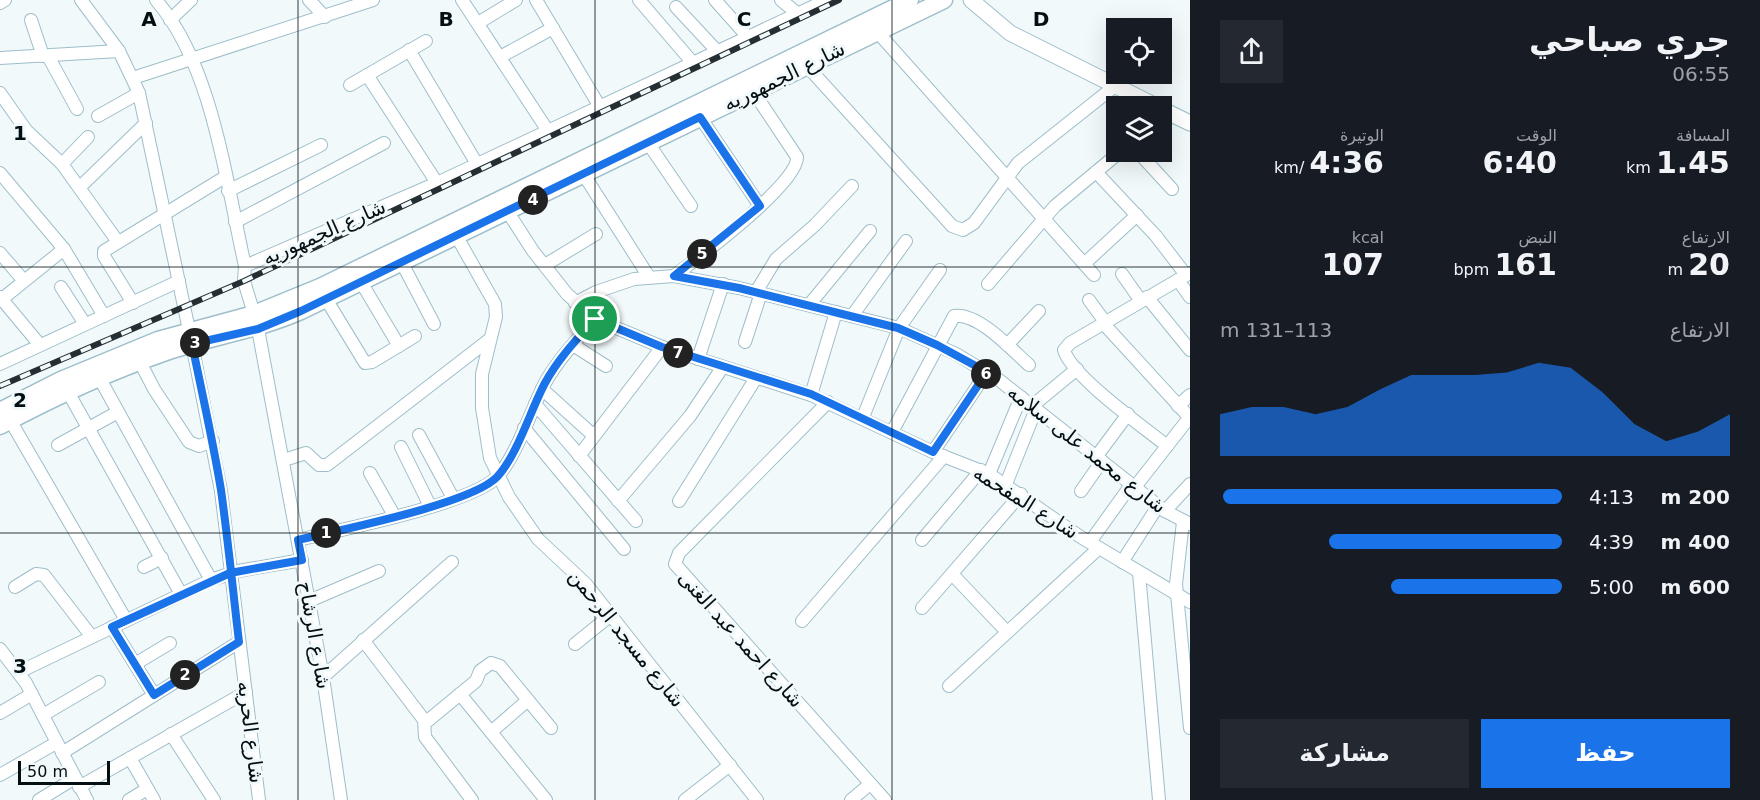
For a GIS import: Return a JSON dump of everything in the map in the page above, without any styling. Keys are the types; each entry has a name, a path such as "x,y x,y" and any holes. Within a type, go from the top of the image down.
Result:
{"main road":[{"name":"شارع الجمهوريه","path":"3,419 110,359 256,321 326,299 457,237 504,206 584,175 806,65 872,26 910,0"},
{"name":"شارع الجمهوريه","path":"256,321 320,287 504,206 872,26 944,0"},
{"name":"شارع الجمهوريه","path":"3,419 140,362 190,337"}],"street":[{"path":"0,3 4,0"},
{"name":"شارع الحريه","path":"81,0 119,51 139,93 146,123 213,441 234,572 256,799"},
{"path":"170,20 191,0"},
{"path":"309,0 325,17"},
{"path":"133,78 372,0"},
{"path":"462,0 548,131"},
{"path":"478,23 516,0"},
{"path":"536,0 600,107"},
{"path":"639,0 693,63"},
{"path":"715,0 748,37"},
{"path":"781,0 798,14"},
{"name":"شارع الجمهوريه","path":"245,266 437,183 827,0"},
{"path":"972,0 1010,33 1133,96"},
{"name":"شارع الرشاح","path":"159,1 193,59 208,101 245,266 243,281 256,321 284,460 323,676 341,800"},
{"path":"676,7 717,51"},
{"path":"32,20 46,56 77,109"},
{"path":"872,26 1094,275"},
{"path":"500,57 554,28"},
{"path":"350,86 426,41"},
{"path":"410,50 477,164"},
{"path":"0,58 119,51"},
{"path":"806,65 952,226 963,230 974,223 1018,163 1115,86"},
{"path":"367,75 437,183"},
{"path":"674,276 760,206 795,169 797,157 753,91"},
{"path":"0,93 26,130 62,164 118,242"},
{"path":"98,116 139,93"},
{"path":"1172,116 1190,123"},
{"path":"700,117 760,206"},
{"path":"80,187 146,123"},
{"path":"62,164 88,137"},
{"path":"235,222 384,143"},
{"path":"648,143 690,206"},
{"path":"228,191 321,145"},
{"path":"988,284 1044,218 1108,162"},
{"path":"1147,162 1172,189"},
{"path":"1096,172 1137,215 1184,276 1190,297"},
{"path":"0,173 64,249 104,316"},
{"path":"584,175 649,277"},
{"path":"133,303 104,253 118,242 225,177"},
{"path":"745,342 758,293 776,259 815,225 852,186"},
{"name":"شارع المفحمه","path":"504,206 544,265 575,303 595,319 662,347 722,368 811,394 939,454 985,472 1139,573 1190,602"},
{"path":"1084,264 1137,215"},
{"path":"808,305 870,231"},
{"path":"544,265 596,234"},
{"name":"شارع مسجد الرحمن","path":"457,237 495,304 496,317 482,374 482,408 490,458 498,476 538,539 575,572 757,800"},
{"path":"852,316 906,241"},
{"path":"40,345 1,298 64,249"},
{"path":"0,253 24,280"},
{"path":"402,263 434,324"},
{"path":"863,417 898,328 940,270"},
{"path":"1122,274 1190,350"},
{"name":"شارع محمد على سلامه","path":"575,303 608,287 649,277 674,276 723,284 898,328 937,345 987,372 1161,509 1186,523"},
{"path":"1167,446 1077,369 1066,356 1065,348 1184,276"},
{"path":"0,364 179,282"},
{"path":"361,282 399,345"},
{"path":"698,359 723,284"},
{"path":"61,287 85,324"},
{"path":"326,299 362,362 369,363 415,336"},
{"path":"949,686 1095,545 1133,486 1190,418 1104,323 1089,300"},
{"path":"1007,345 1039,311"},
{"path":"811,394 836,312"},
{"path":"892,432 950,320 961,315 980,323 1029,365"},
{"path":"298,540 395,517 430,506 479,489 498,476 542,389 573,345 595,319"},
{"path":"284,460 306,453 317,464 327,465 490,339"},
{"path":"573,345 606,366"},
{"path":"579,456 662,347"},
{"path":"140,362 154,389 189,442 199,446 213,441"},
{"path":"618,501 690,416 722,368"},
{"path":"1006,484 1034,407 1077,369"},
{"path":"802,621 939,454 987,372"},
{"path":"679,501 756,378"},
{"path":"100,379 211,580"},
{"path":"542,389 594,436"},
{"path":"68,392 181,594"},
{"path":"1178,406 1190,395"},
{"path":"922,540 985,472 1021,397"},
{"name":"شارع احمد عبد الغنى","path":"828,402 679,553 675,561 676,567 885,800"},
{"path":"535,404 636,521"},
{"path":"58,445 118,412"},
{"path":"1081,491 1128,414"},
{"path":"3,419 126,620"},
{"path":"524,428 624,549"},
{"path":"419,435 453,498"},
{"path":"401,447 430,506"},
{"path":"370,473 395,517"},
{"path":"1122,562 1161,509 1190,484"},
{"path":"922,608 1021,494"},
{"path":"1186,523 1176,573 1190,728"},
{"path":"144,567 162,558"},
{"path":"19,672 211,580 234,572 302,560"},
{"path":"323,676 452,562"},
{"path":"309,601 379,571"},
{"path":"1139,573 1159,800"},
{"path":"15,587 36,574 44,575 92,637"},
{"path":"952,574 1007,632"},
{"path":"575,644 610,615"},
{"path":"112,627 154,695"},
{"path":"363,640 425,723 425,737 472,800"},
{"path":"0,775 59,748 154,695 239,642"},
{"path":"135,664 170,643"},
{"path":"3,656 19,672 32,694 87,800"},
{"path":"425,723 476,681 481,670 494,663 500,666 550,728"},
{"path":"43,715 99,682"},
{"path":"39,800 130,758 246,692"},
{"path":"0,713 32,694"},
{"path":"460,694 546,800"},
{"path":"491,732 528,700"},
{"path":"171,734 214,800"},
{"path":"129,800 150,794 130,758"},
{"path":"685,800 730,765"},
{"path":"851,800 870,783"}],"railway":[{"path":"0,386 244,281 839,0"}],"route":[{"path":"595,319 551,373 505,465 498,476 488,484 471,493 395,517 298,540 302,560 230,573 112,627 154,695 239,642 230,573 221,491 213,441 192,344 258,329 301,311 508,213 700,117 760,206 674,276 739,288 898,328 956,354 987,372 933,452 811,394 722,368 611,328 595,319"}]}
